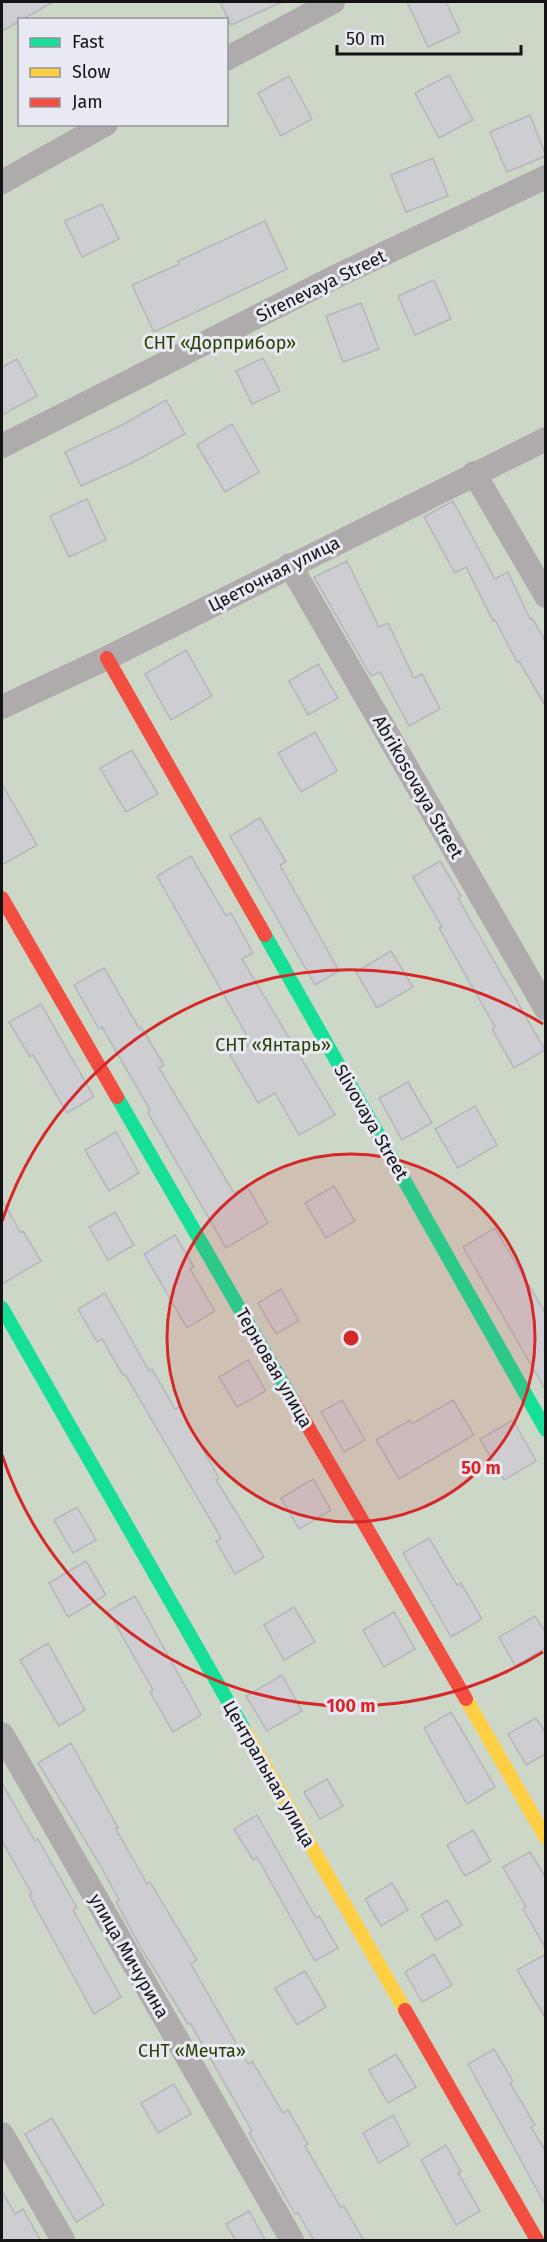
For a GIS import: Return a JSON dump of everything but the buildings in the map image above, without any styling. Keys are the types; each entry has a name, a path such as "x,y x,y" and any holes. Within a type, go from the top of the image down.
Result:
{"street":[{"path":"228,58 333,2"},
{"path":"2,182 102,126"},
{"name":"Sirenevaya Street","path":"2,446 337,276 546,177"},
{"name":"Цветочная улица","path":"2,707 107,658 474,472 546,439"},
{"path":"474,472 546,596"},
{"name":"Abrikosovaya Street","path":"290,565 546,1009"},
{"name":"Slivovaya Street","path":"107,658 546,1430"},
{"name":"Терновая улица","path":"2,898 546,1838"},
{"name":"Центральная улица","path":"2,1308 537,2241"},
{"name":"улица Мичурина","path":"2,1734 292,2241"},
{"path":"2,2134 63,2241"}],"green space":[{"path":"2,2 545,2 545,2240 2,2240"}],"traffic: fast":[{"path":"265,935 546,1430"},
{"path":"117,1097 293,1401"},
{"path":"2,1308 245,1731"}],"traffic: slow":[{"path":"466,1699 546,1838"},
{"path":"245,1731 405,2010"}],"traffic: jam":[{"path":"107,658 265,935"},
{"path":"2,898 117,1097"},
{"path":"293,1401 466,1699"},
{"path":"405,2010 537,2240"}],"park label":[{"name":"СНТ «Дорприбор»","path":"220,343"},
{"name":"СНТ «Янтарь»","path":"273,1045"},
{"name":"СНТ «Мечта»","path":"192,2051"}]}
